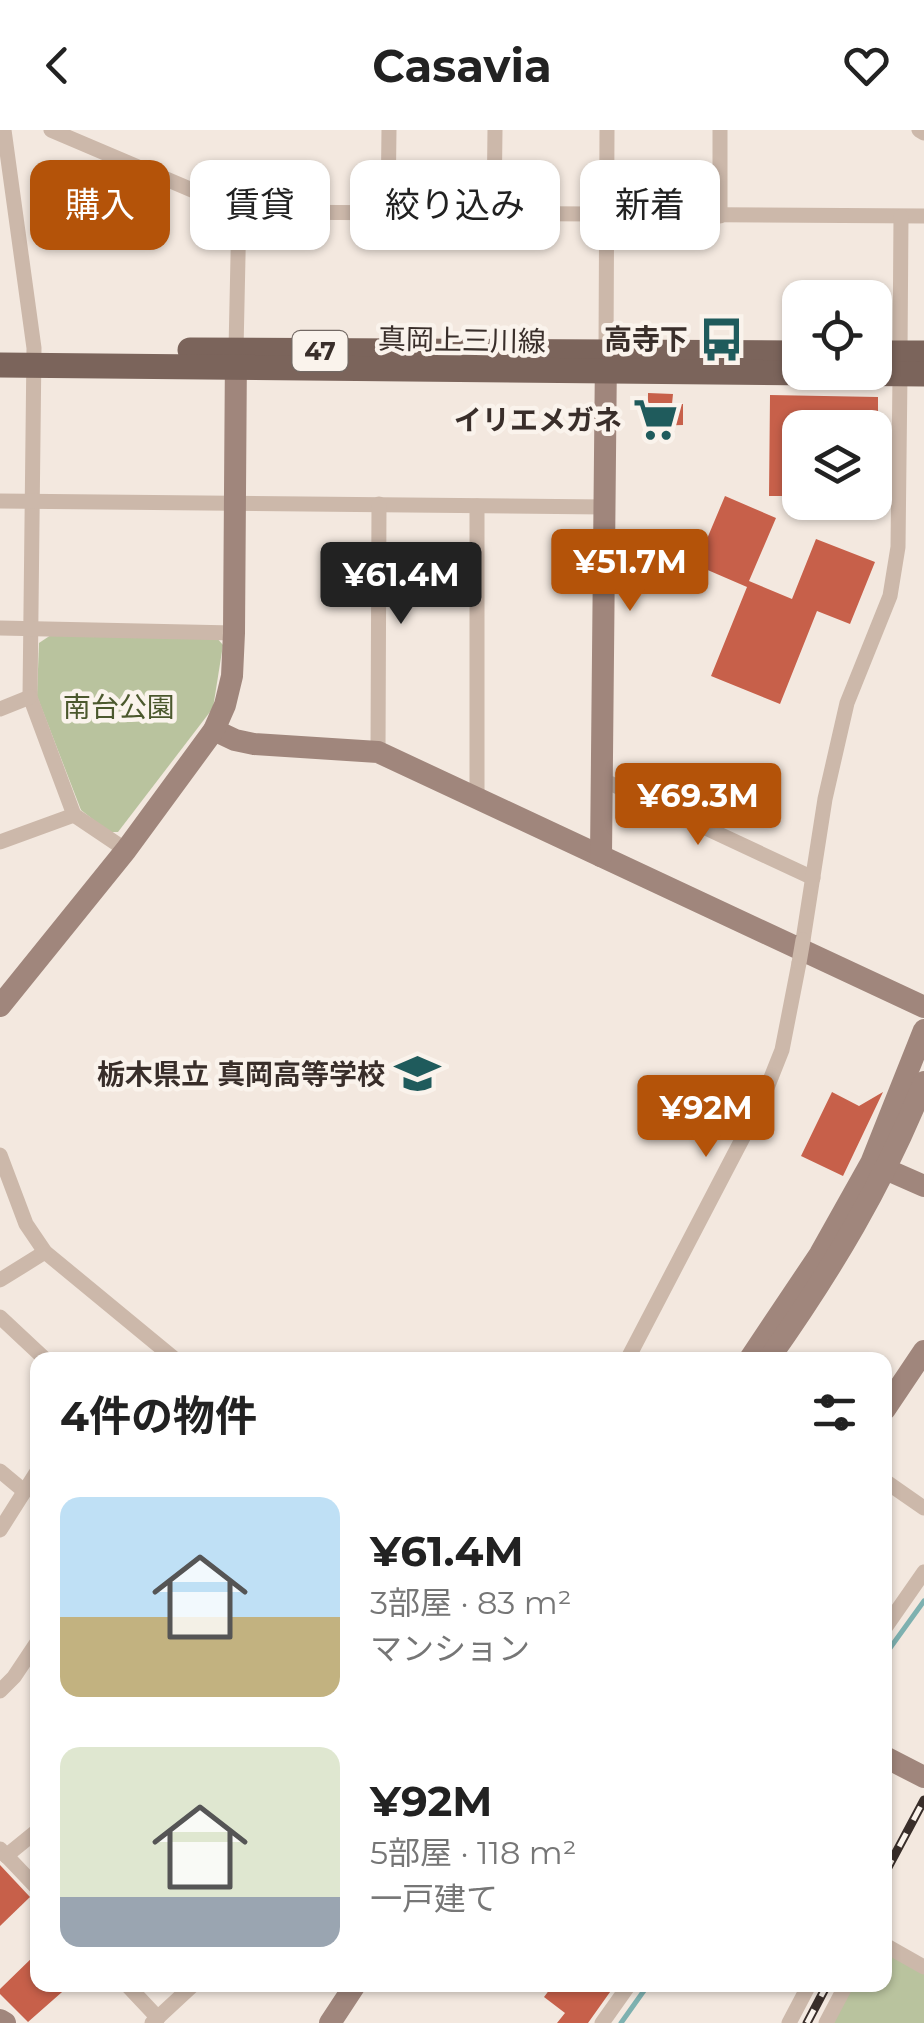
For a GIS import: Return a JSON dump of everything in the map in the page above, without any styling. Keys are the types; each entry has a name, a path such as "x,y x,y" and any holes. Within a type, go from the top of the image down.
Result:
{"main road":[{"name":"真岡上三川線","path":"0,348 34,357"},
{"name":"真岡上三川線","path":"606,362 782,354"},
{"name":"真岡上三川線","path":"0,365 34,357 905,361"}],"street":[{"path":"4,130 5,180 34,357 30,697 74,815 126,850"},
{"path":"51,130 190,189"},
{"path":"389,130 389,160"},
{"path":"494,130 494,160"},
{"path":"607,130 607,160"},
{"path":"720,130 720,160"},
{"path":"720,216 924,216"},
{"path":"631,1352 761,1103 782,1050 825,799 847,702 890,596 898,547 905,361 902,216"},
{"path":"0,1006 126,850 214,730 225,704 232,676 234,632 238,250"},
{"path":"601,856 607,250"},
{"path":"0,501 605,507"},
{"path":"378,752 379,504"},
{"path":"477,506 477,799"},
{"path":"0,628 234,632"},
{"path":"0,708 30,697"},
{"path":"214,730 254,744 378,752 924,1007"},
{"path":"601,778 813,878"},
{"path":"0,842 74,815"},
{"path":"754,1352 879,1166 924,1030"},
{"path":"773,1352 832,1264 924,1082"},
{"path":"0,1155 26,1224 45,1252 166,1352"},
{"path":"879,1166 924,1186"},
{"path":"0,1280 45,1252"},
{"path":"0,1316 38,1352"},
{"path":"892,1399 924,1351"},
{"path":"0,1471 24,1491"},
{"path":"0,1530 30,1482"},
{"path":"892,1486 924,1508"},
{"path":"892,1618 924,1572"},
{"path":"0,1691 30,1653"},
{"path":"892,1761 924,1778"},
{"path":"30,1835 3,1852 30,1881"},
{"path":"892,1949 924,1968"},
{"path":"133,1992 155,2020 185,1992"},
{"path":"312,2023 332,1992"},
{"path":"330,2023 350,1992"},
{"path":"602,2023 624,1992"},
{"path":"789,2023 805,1992"},
{"path":"826,2023 842,1992"}],"green space":[{"name":"南台公園","path":"51,635 216,637 223,645 213,708 118,832 109,832 81,810 37,696 39,643"},
{"path":"892,1949 924,1967 924,2023 826,2023 842,1992 892,1992"}],"building":[{"path":"648,393 673,394 672,404 683,404 683,425 648,426"},
{"path":"770,395 878,397 878,410 782,410 782,496 769,496"},
{"path":"725,496 776,518 749,581 792,599 816,539 875,562 850,624 817,611 780,704 711,676 747,587 696,565"},
{"path":"832,1092 859,1106 883,1092 843,1176 801,1156"},
{"path":"0,1865 30,1897 0,1926"},
{"path":"30,1960 30,1992 62,1992 28,2022 0,1994 0,1989"},
{"path":"548,1992 610,1992 588,2023 557,2023 565,2013 544,1997"}],"waterway":[{"path":"892,1645 924,1601"},
{"path":"621,2023 643,1992"}],"railway":[{"path":"892,1860 924,1800"},
{"path":"807,2023 823,1992"}],"place":[{"name":"高寺下","path":"721,339"},
{"name":"イリエメガネ","path":"655,420"},
{"name":"栃木県立 真岡高等学校","path":"418,1074"}]}
